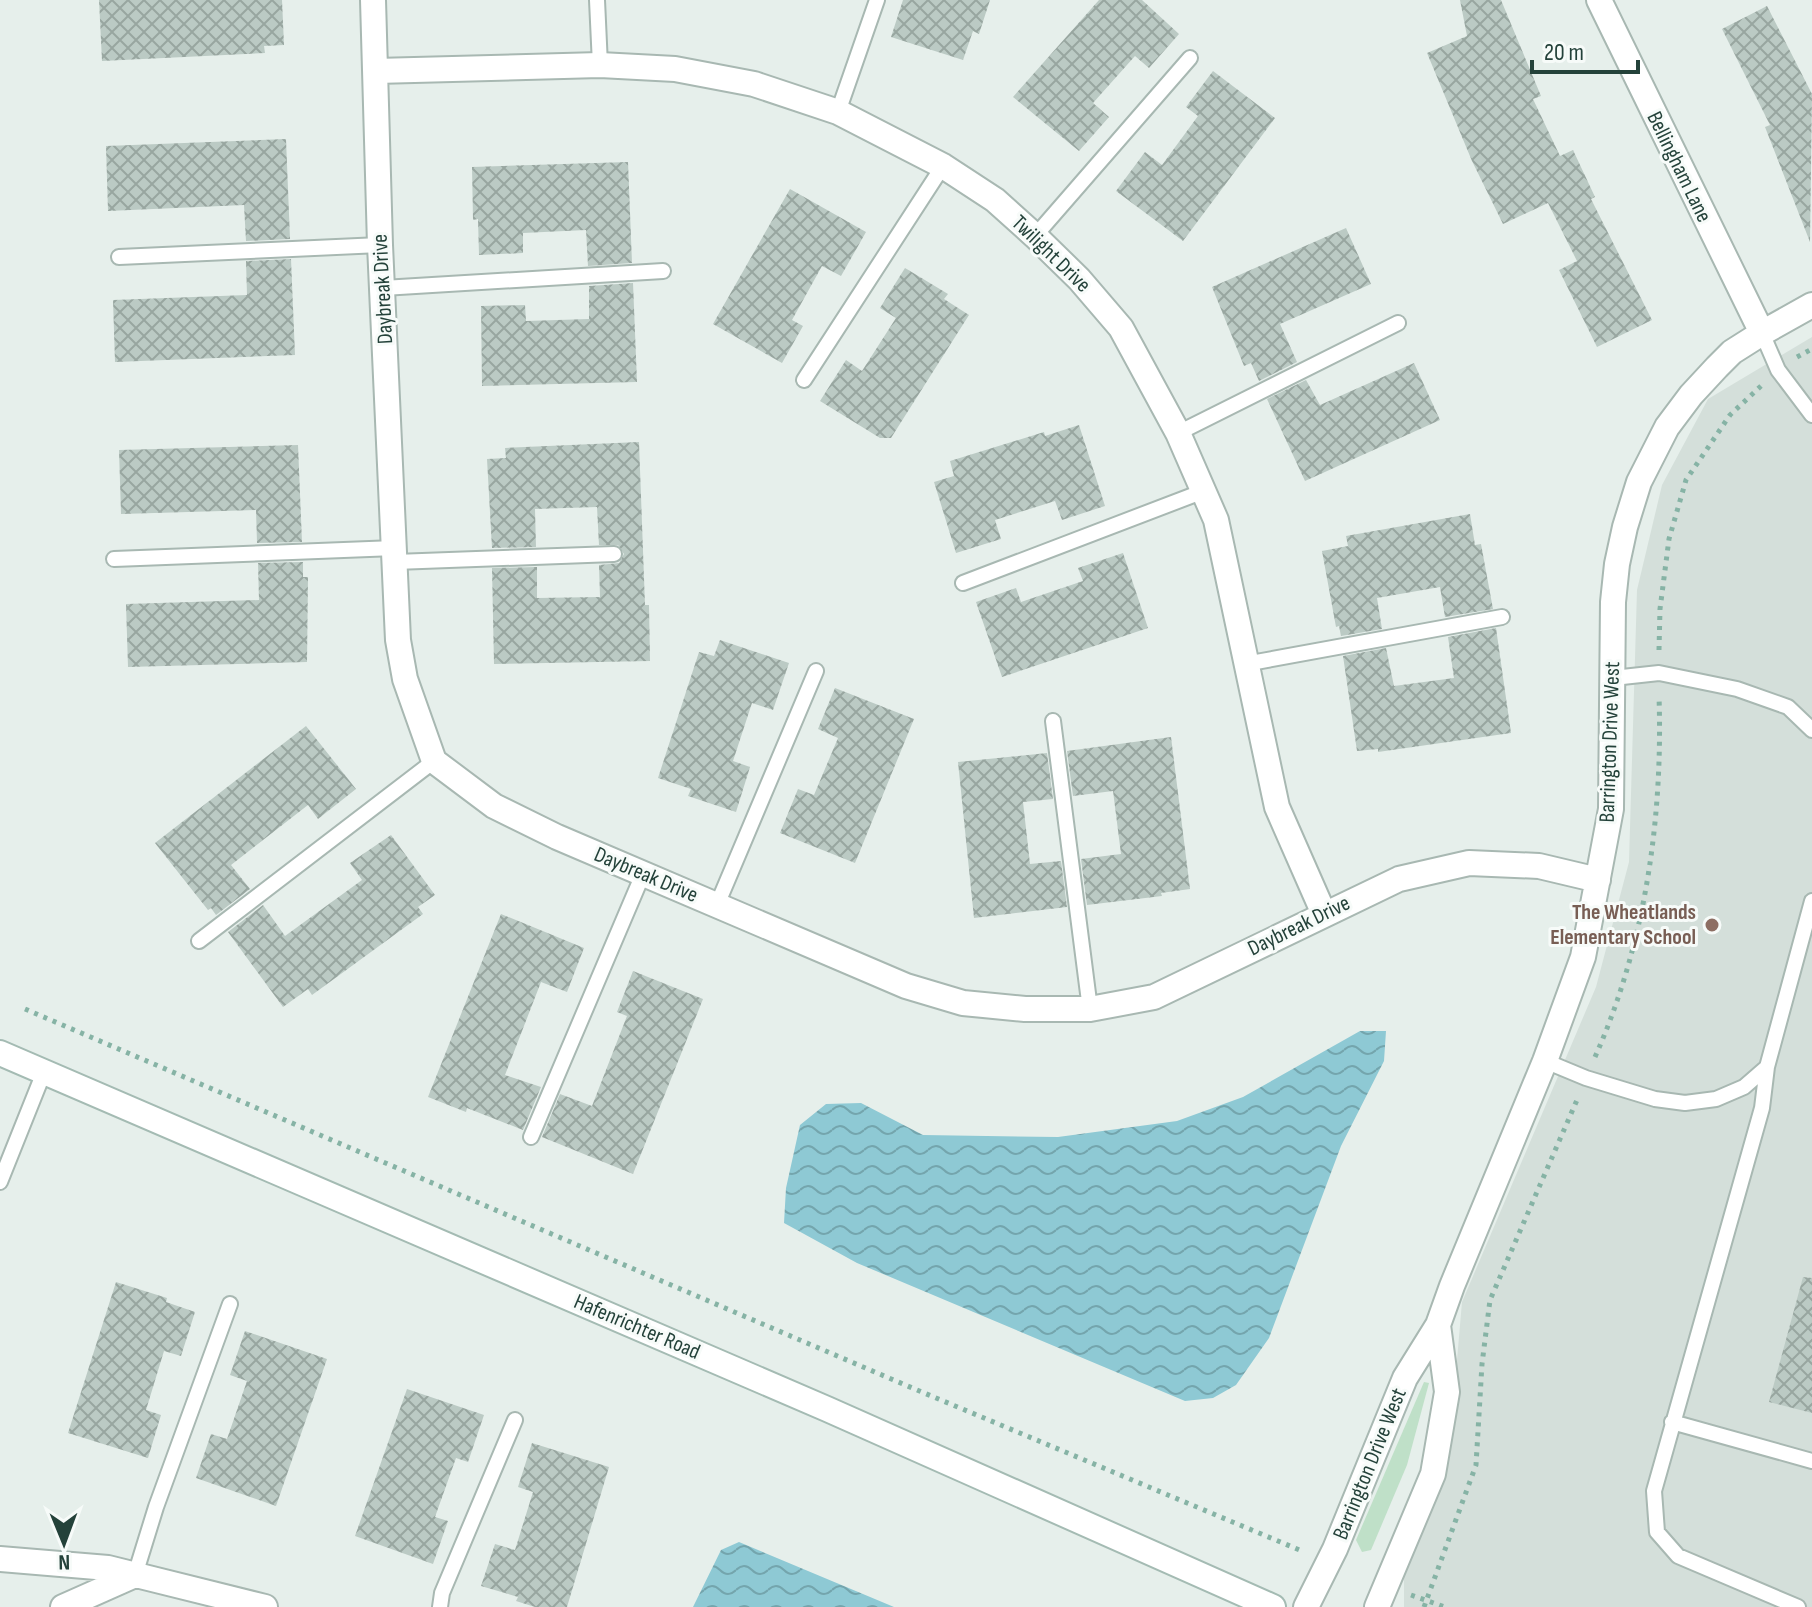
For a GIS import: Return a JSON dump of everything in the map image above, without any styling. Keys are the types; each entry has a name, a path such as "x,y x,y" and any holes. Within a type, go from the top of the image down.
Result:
{"street":[{"name":"Daybreak Drive","path":"373,0 380,245 398,640 405,679 434,761 494,806 557,837 906,986 949,999 1025,1009 1090,1009 1154,997 1399,879 1469,863 1539,866 1598,880"},
{"name":"Bellingham Lane","path":"1599,0 1762,333"},
{"name":"Twilight Drive","path":"376,71 600,65 675,69 741,81 838,112 943,166 995,200 1079,279 1121,328 1178,433 1216,520 1277,807 1324,914"},
{"name":"Barrington Drive West","path":"1306,1607 1335,1549 1405,1378 1438,1325 1545,1061 1583,957 1611,809 1613,602 1617,564 1639,482 1667,427 1691,395 1732,352 1812,305"},
{"name":"Hafenrichter Road","path":"0,1053 813,1403 1273,1607"},
{"name":"Barrington Drive West","path":"1377,1607 1433,1474 1447,1392 1438,1325"},
{"path":"0,1559 108,1568 265,1607"},
{"path":"63,1607 135,1575"}],"lane":[{"path":"597,0 600,65"},
{"path":"838,112 877,0"},
{"path":"1035,236 1190,58"},
{"path":"804,380 943,166"},
{"path":"119,257 380,245"},
{"path":"383,288 663,271"},
{"path":"1178,433 1398,323"},
{"path":"1762,333 1778,370 1812,415"},
{"path":"963,583 1204,491"},
{"path":"114,559 614,554"},
{"path":"1245,664 1502,617"},
{"path":"717,905 816,671"},
{"path":"1613,678 1659,673 1737,689 1788,707 1812,730"},
{"path":"1053,721 1090,1009"},
{"path":"199,941 434,761"},
{"path":"531,1137 643,874"},
{"path":"1798,1607 1678,1556 1657,1532 1654,1491 1762,1108 1767,1067 1812,901"},
{"path":"1545,1061 1586,1078 1655,1099 1685,1103 1716,1099 1744,1087 1767,1067"},
{"path":"0,1182 44,1072"},
{"path":"135,1575 156,1507 230,1304"},
{"path":"440,1607 442,1593 515,1420"},
{"path":"1672,1422 1812,1461"}],"path":[{"path":"1659,641 1669,539 1686,480 1730,415 1745,401"},
{"path":"1601,1043 1638,932 1652,845 1660,719"},
{"path":"25,1009 1307,1554"},
{"path":"1425,1604 1476,1465 1482,1364 1490,1300 1567,1123"},
{"path":"1407,1593 1425,1604 1445,1607"}],"shaded area":[{"name":"The Wheatlands Elementary School","path":"1812,337 1812,1607 1404,1607 1404,1576 1442,1487 1452,1418 1462,1302 1596,987 1629,862 1637,590 1662,485 1708,399"}],"green space":[{"path":"1424,1382 1429,1383 1407,1465 1371,1550 1362,1552 1356,1540"}],"water":[{"path":"1360,1031 1386,1031 1384,1061 1341,1146 1269,1338 1236,1385 1213,1398 1185,1401 857,1263 784,1223 786,1188 800,1125 826,1104 861,1103 923,1135 1058,1137 1177,1121 1243,1097"},
{"path":"739,1542 894,1607 693,1607 721,1550"}],"building":[{"path":"99,0 282,0 284,45 264,46 265,53 102,61"},
{"path":"903,0 990,0 979,34 973,31 963,60 891,37"},
{"path":"1099,0 1142,0 1179,34 1149,68 1135,56 1093,103 1109,117 1079,151 1013,97"},
{"path":"1460,0 1501,0 1541,96 1533,99 1560,156 1573,150 1595,197 1591,199 1652,320 1597,347 1559,270 1577,261 1548,203 1503,224 1472,161 1427,53 1467,36"},
{"path":"1767,6 1812,94 1810,242 1765,127 1770,125 1722,29"},
{"path":"1213,71 1275,118 1183,241 1116,191 1145,152 1162,165 1198,116 1186,107"},
{"path":"286,139 290,239 246,241 244,205 108,211 106,146"},
{"path":"628,162 632,263 588,266 586,230 523,233 523,253 479,255 478,219 473,220 472,167"},
{"path":"790,189 866,232 841,276 822,266 792,320 803,326 782,363 713,324"},
{"path":"1346,228 1371,284 1280,324 1297,362 1259,381 1251,363 1244,366 1212,287"},
{"path":"291,259 295,355 115,362 113,300 247,295 246,261"},
{"path":"905,268 948,294 944,299 969,315 891,438 880,438 820,401 846,360 862,371 896,318 880,308"},
{"path":"633,283 637,382 482,386 481,306 525,305 526,321 589,319 589,286"},
{"path":"1414,363 1440,420 1305,481 1267,399 1306,380 1320,405"},
{"path":"1079,425 1105,506 1062,520 1055,501 995,520 1001,539 956,553 934,482 954,476 950,461 1044,432 1045,436"},
{"path":"639,442 650,661 494,664 492,568 537,567 537,598 600,597 599,565 619,563 624,554 618,545 599,545 597,507 535,509 536,547 492,548 487,459 506,458 505,448"},
{"path":"298,445 302,542 257,543 256,510 121,514 119,450"},
{"path":"1470,514 1475,545 1481,544 1493,609 1445,617 1440,587 1377,598 1382,629 1341,636 1339,626 1336,627 1322,551 1348,546 1346,536"},
{"path":"1123,553 1148,628 1002,677 976,602 1016,588 1021,602 1083,581 1078,568"},
{"path":"303,562 303,577 308,577 307,662 128,667 126,604 259,600 258,563"},
{"path":"1496,628 1511,733 1378,752 1378,749 1357,751 1343,656 1386,648 1394,686 1454,678 1448,637"},
{"path":"720,640 789,663 773,710 752,703 733,761 750,767 736,812 688,796 691,789 658,778 699,652 714,656"},
{"path":"835,688 914,719 855,863 780,833 798,789 814,795 838,738 818,729"},
{"path":"306,726 356,789 318,819 308,805 231,865 250,889 216,915 211,908 208,910 155,843"},
{"path":"1171,737 1190,889 1161,893 1162,896 1087,905 1081,859 1121,854 1113,791 1073,796 1067,751"},
{"path":"1047,753 1053,799 1023,802 1030,864 1061,861 1067,907 974,918 958,762"},
{"path":"391,835 435,895 418,907 423,914 312,995 308,989 283,1007 228,932 263,905 285,936 362,880 350,863"},
{"path":"501,914 584,948 567,992 541,982 505,1075 541,1087 523,1130 467,1108 466,1112 428,1097"},
{"path":"633,971 703,999 633,1174 542,1137 560,1094 592,1106 627,1016 617,1012"},
{"path":"1803,1277 1812,1278 1812,1413 1769,1402"},
{"path":"116,1282 167,1298 166,1302 195,1312 181,1356 164,1351 146,1410 161,1415 148,1458 68,1433"},
{"path":"245,1331 327,1359 276,1506 196,1478 211,1434 227,1439 247,1381 230,1375"},
{"path":"407,1389 484,1415 468,1462 456,1458 435,1517 448,1521 433,1564 355,1536"},
{"path":"532,1443 609,1467 567,1607 535,1607 516,1601 518,1597 481,1586 495,1544 515,1550 533,1492 518,1487"}],"place":[{"name":"The Wheatlands Elementary School","path":"1712,925"}]}
